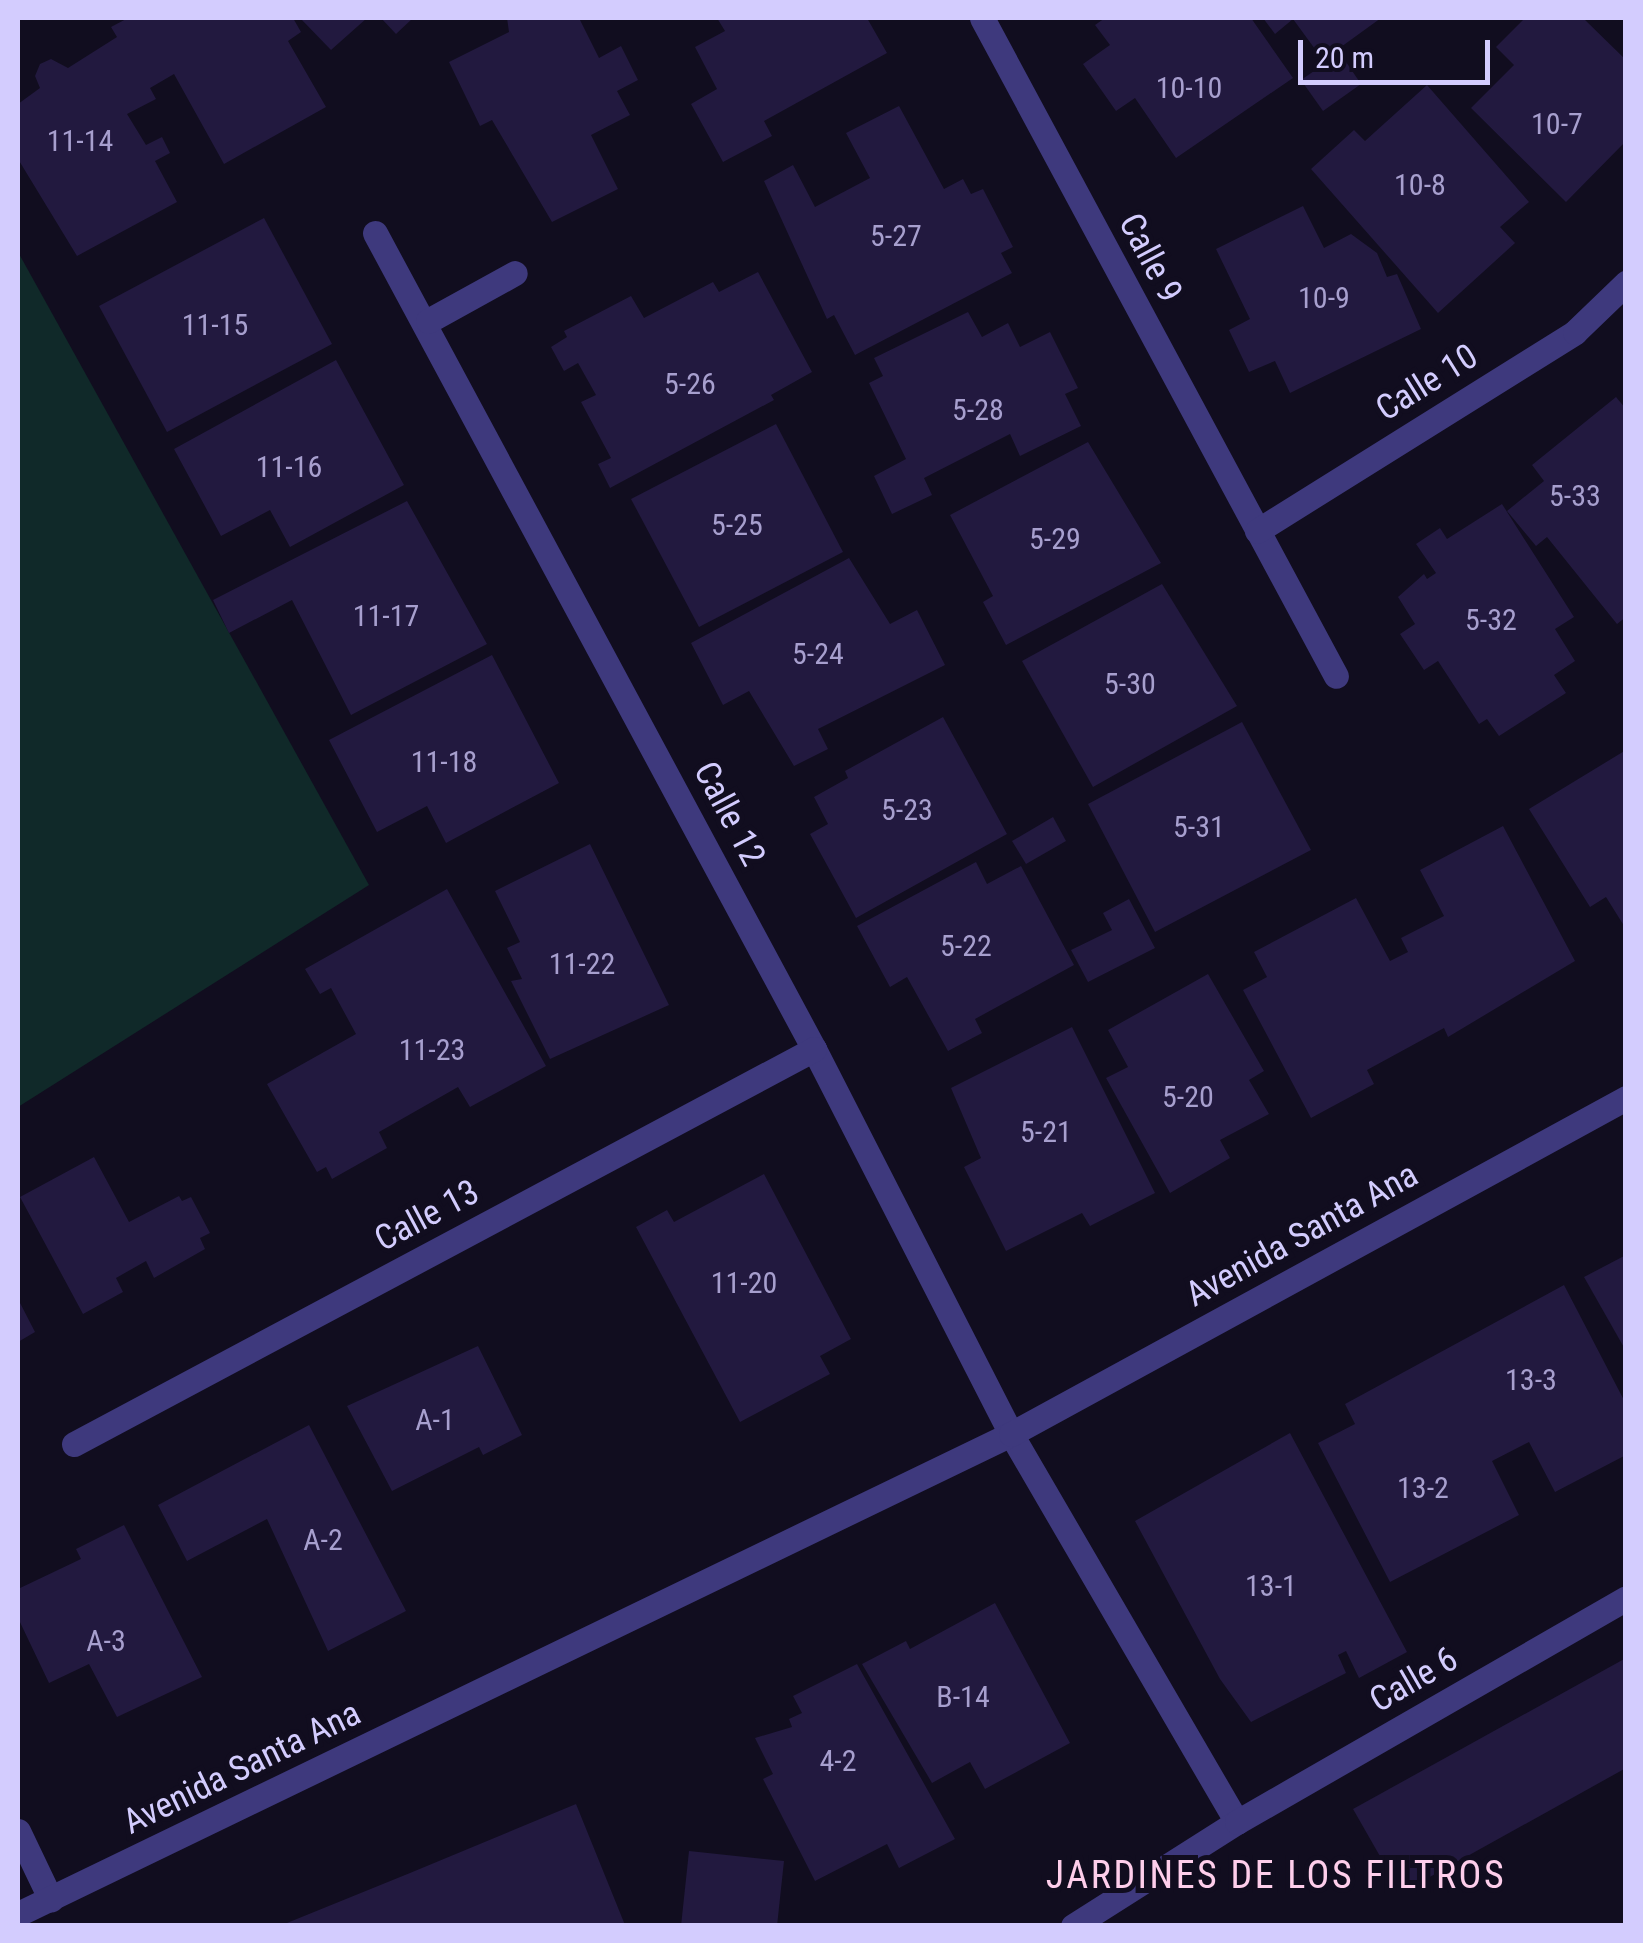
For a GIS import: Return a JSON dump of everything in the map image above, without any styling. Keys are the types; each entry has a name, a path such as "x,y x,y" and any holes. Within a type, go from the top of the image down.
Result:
{"street":[{"name":"Calle 9","path":"982,18 1336,676"},
{"name":"Calle 12","path":"375,233 428,321 814,1048 1011,1434 1237,1822"},
{"path":"428,321 515,273"},
{"name":"Calle 10","path":"1256,531 1575,332 1626,283"},
{"name":"Calle 13","path":"74,1444 814,1048"},
{"name":"Avenida Santa Ana","path":"18,1914 1011,1434 1626,1098"},
{"name":"Calle 6","path":"1074,1926 1237,1822 1626,1598"},
{"path":"18,1830 51,1900"}],"green space":[{"path":"18,252 369,885 18,1107"}],"building":[{"path":"128,18 293,18 301,32 288,41 326,107 224,164 174,74 150,88 156,99 127,114 146,145 162,137 170,153 155,161 177,202 77,256 18,159 18,104 40,88 35,76 40,64 51,59 68,68 117,37 111,27"},
{"path":"300,18 367,18 331,50"},
{"path":"381,18 413,18 396,34"},
{"path":"507,18 579,18 599,58 621,46 638,80 617,91 630,115 591,135 618,189 552,222 492,120 480,126 449,62 509,32"},
{"path":"717,18 867,18 887,53 764,121 772,136 723,162 691,104 717,89 695,47 725,31"},
{"path":"1105,18 1251,18 1293,78 1176,158 1135,98 1116,111 1083,64 1110,45 1095,25"},
{"path":"1263,18 1381,18 1323,60 1293,19 1275,34"},
{"path":"1525,18 1583,18 1626,60 1626,141 1566,202 1471,108 1514,65 1496,47"},
{"path":"1340,53 1361,84 1323,111 1301,80"},
{"path":"1427,85 1529,202 1500,227 1515,243 1438,313 1311,169 1354,130 1365,141"},
{"path":"899,106 944,189 963,179 971,194 983,189 1013,247 1001,253 1012,273 855,355 834,315 827,319 764,181 793,165 815,207 870,178 846,133"},
{"path":"1303,206 1324,248 1351,234 1377,253 1387,277 1397,274 1421,329 1290,393 1275,361 1249,372 1229,330 1250,319 1216,249"},
{"path":"264,218 332,344 167,432 99,306"},
{"path":"758,272 812,372 771,395 774,400 610,488 598,464 611,458 581,402 596,395 578,363 564,371 551,347 567,337 564,331 631,296 644,318 713,282 719,292"},
{"path":"968,312 982,337 1008,323 1020,347 1050,332 1078,388 1065,394 1081,426 1020,456 1010,434 924,478 932,495 892,514 874,476 906,459 869,383 883,376 874,358"},
{"path":"336,360 404,485 290,547 270,510 221,536 174,449"},
{"path":"1616,397 1626,409 1626,617 1617,624 1547,537 1536,546 1507,511 1544,481 1532,465"},
{"path":"776,424 843,552 699,627 631,499"},
{"path":"1088,442 1161,563 1006,645 983,602 993,596 950,515"},
{"path":"407,501 487,644 351,715 292,600 229,633 213,600"},
{"path":"1502,504 1574,617 1555,629 1575,661 1554,675 1566,693 1499,736 1487,719 1479,724 1438,661 1424,670 1400,634 1415,624 1398,597 1424,574 1427,579 1436,573 1416,544 1440,528 1447,539"},
{"path":"849,558 890,624 917,610 945,665 818,729 828,749 794,766 749,691 723,705 691,643"},
{"path":"1162,584 1237,706 1093,787 1022,661"},
{"path":"492,655 559,783 446,843 427,806 377,832 329,740"},
{"path":"943,717 1007,834 856,918 810,834 828,824 814,797 848,778 845,771"},
{"path":"1242,722 1311,850 1155,932 1088,804"},
{"path":"1626,750 1626,929 1606,897 1590,907 1529,809"},
{"path":"1053,817 1066,841 1026,864 1012,841"},
{"path":"1503,826 1575,961 1448,1037 1444,1028 1367,1070 1374,1084 1311,1118 1243,990 1267,977 1254,952 1356,898 1390,961 1408,952 1401,938 1444,916 1420,870"},
{"path":"590,844 669,1005 550,1059 511,981 522,979 507,948 520,942 495,891"},
{"path":"976,862 987,884 1021,866 1074,965 975,1019 982,1033 948,1051 907,977 890,987 857,926"},
{"path":"447,889 546,1066 470,1107 458,1087 379,1132 387,1148 332,1179 326,1167 317,1172 267,1084 356,1034 331,988 320,994 305,969"},
{"path":"1129,899 1155,948 1088,982 1071,950 1112,930 1103,913"},
{"path":"1208,974 1264,1071 1249,1080 1269,1114 1220,1140 1230,1158 1170,1193 1106,1078 1128,1067 1108,1030"},
{"path":"1072,1027 1155,1193 1090,1226 1082,1213 1006,1251 964,1167 981,1158 951,1088"},
{"path":"94,1157 129,1222 179,1196 182,1201 191,1197 210,1233 200,1238 205,1249 154,1278 146,1261 116,1278 123,1292 83,1314 20,1197"},
{"path":"764,1174 851,1339 820,1356 830,1374 740,1422 636,1227 667,1210 674,1222"},
{"path":"1626,1255 1626,1351 1584,1277"},
{"path":"1564,1285 1626,1404 1626,1455 1555,1492 1529,1442 1492,1461 1519,1515 1390,1582 1318,1443 1355,1424 1345,1404"},
{"path":"18,1299 35,1332 18,1342"},
{"path":"478,1346 522,1435 483,1455 479,1447 392,1491 347,1406"},
{"path":"309,1425 406,1611 328,1651 267,1519 187,1561 158,1505"},
{"path":"1290,1433 1407,1652 1359,1678 1346,1651 1338,1655 1346,1673 1251,1722 1220,1679 1135,1521"},
{"path":"124,1525 202,1677 117,1717 89,1664 49,1683 18,1618 18,1589 81,1559 76,1549"},
{"path":"995,1603 1070,1743 985,1789 970,1762 932,1783 862,1664 906,1641 910,1649"},
{"path":"1626,1658 1626,1768 1401,1893 1353,1809"},
{"path":"857,1664 955,1839 899,1868 887,1844 815,1881 763,1779 773,1774 755,1738 792,1727 789,1719 802,1713 793,1696"},
{"path":"576,1804 625,1925 282,1925 410,1873"},
{"path":"689,1851 784,1861 777,1926 681,1926"}],"district":[{"name":"JARDINES DE LOS FILTROS","path":"1276,1876"}]}
